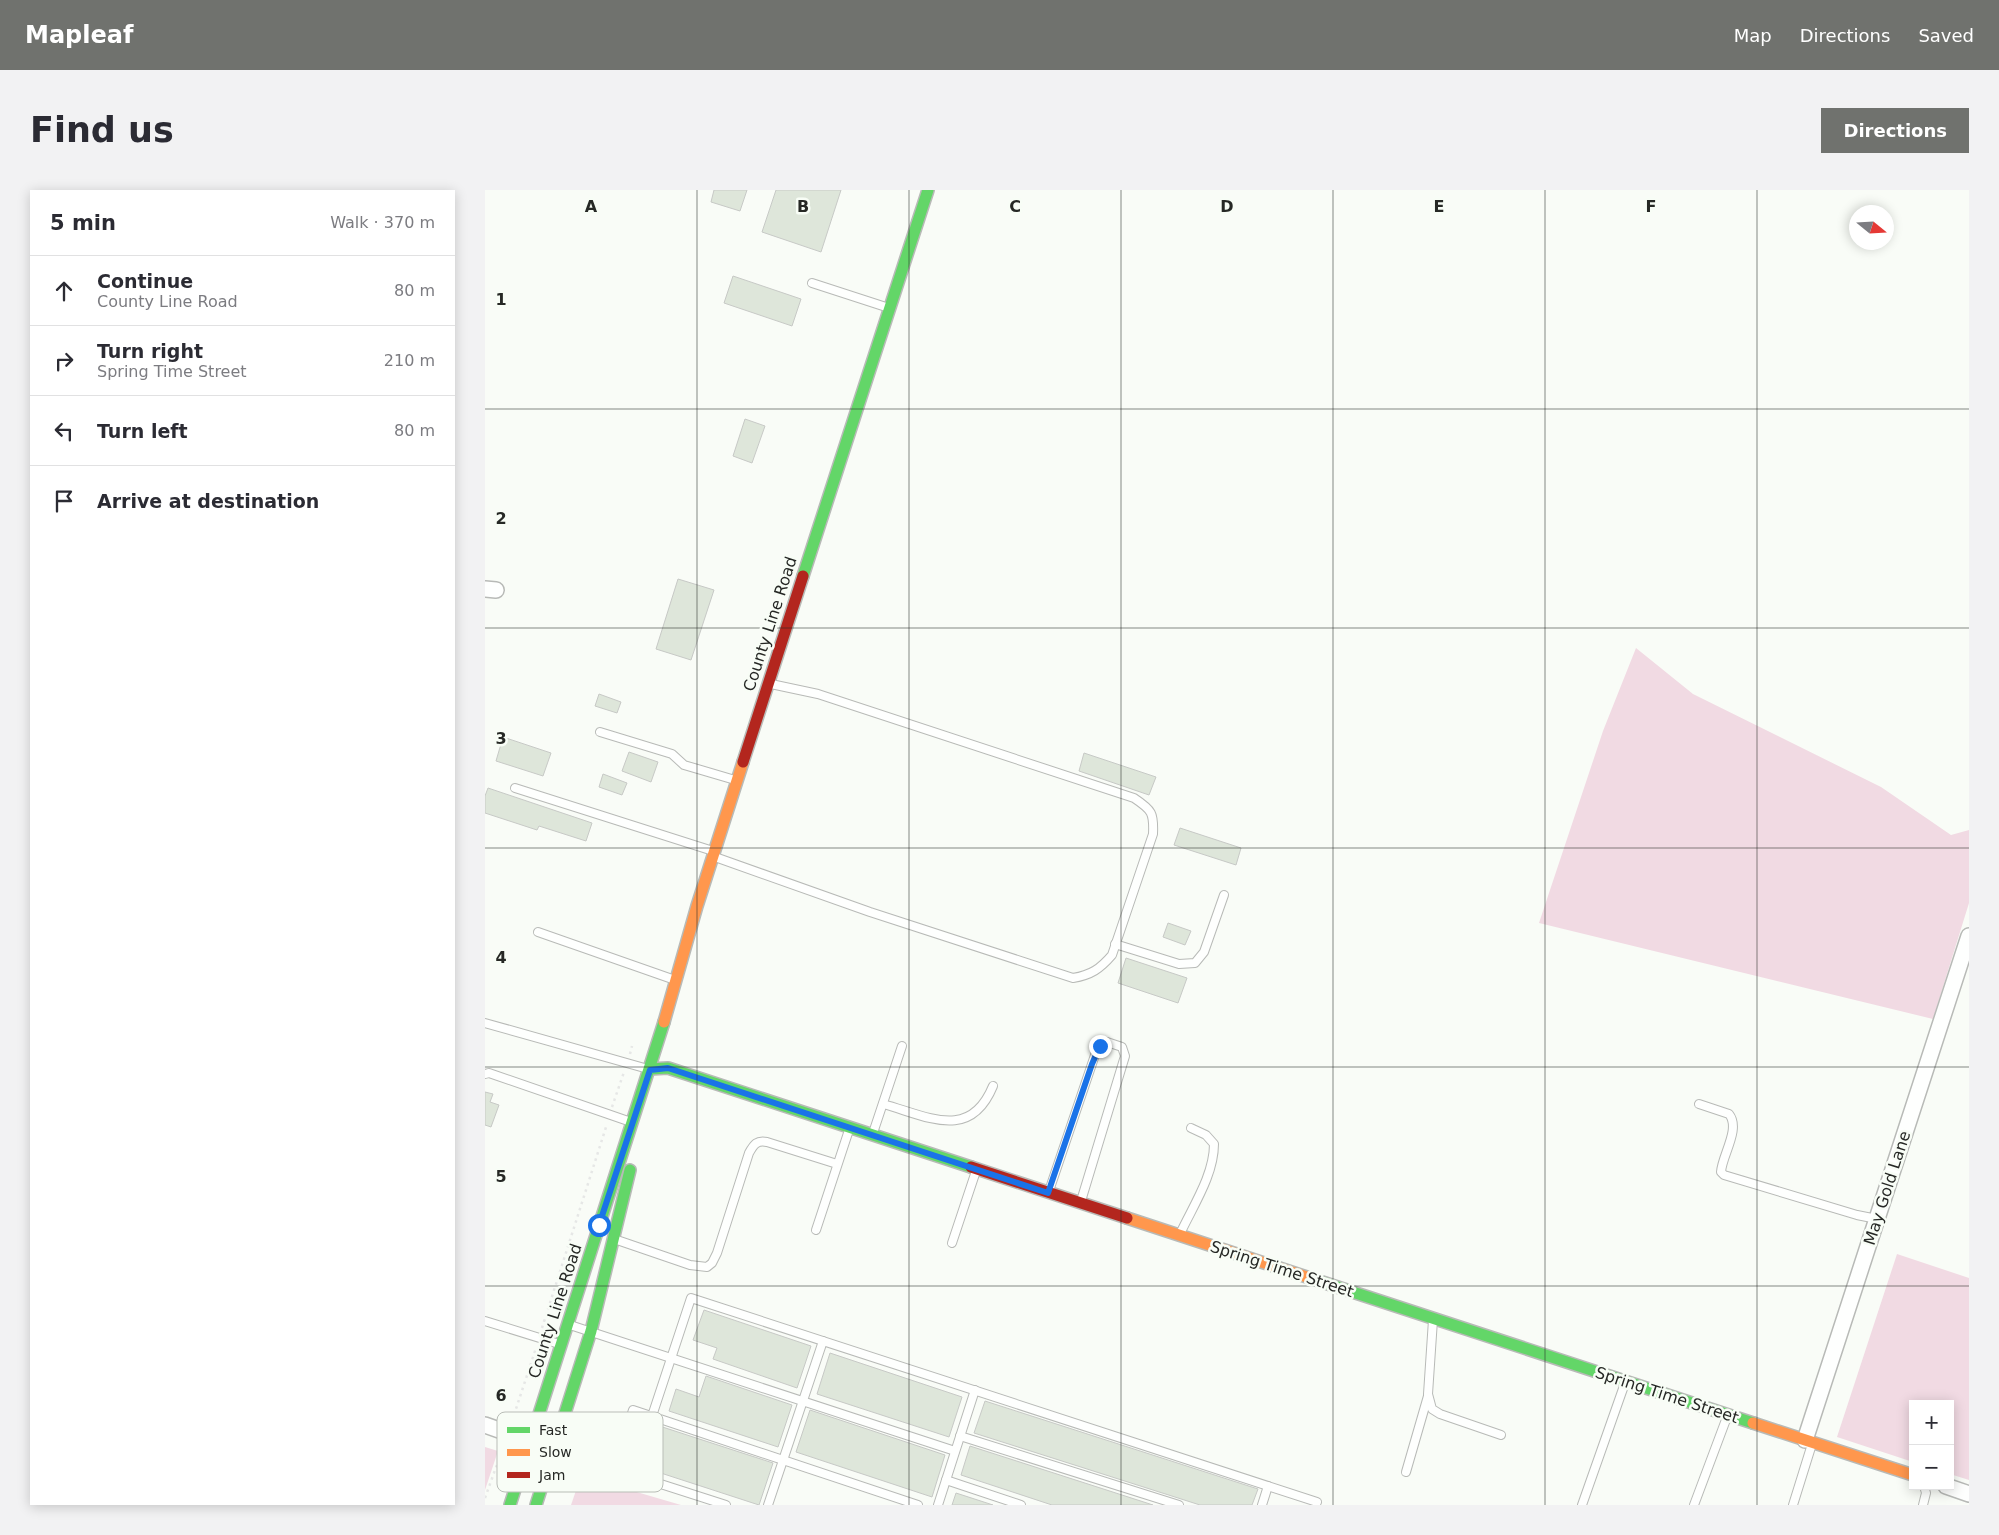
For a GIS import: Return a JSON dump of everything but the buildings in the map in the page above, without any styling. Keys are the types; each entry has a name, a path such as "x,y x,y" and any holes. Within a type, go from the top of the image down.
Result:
{"main road":[{"name":"County Line Road","path":"540,1412 650,1070 714,854 768,683 927,190"},
{"name":"Spring Time Street","path":"650,1070 668,1068 1909,1474"},
{"name":"County Line Road","path":"565,1412 591,1331 615,1240 650,1070"},
{"name":"County Line Road","path":"509,1505 513,1492"},
{"name":"County Line Road","path":"536,1505 540,1492"}],"street":[{"name":"May Gold Lane","path":"1808,1441 1877,1219 1969,936"},
{"path":"485,1425 497,1429"},
{"path":"1954,1489 1969,1494"}],"lane":[{"path":"812,284 889,308"},
{"path":"515,788 714,854 870,912 1073,978 1086,976 1100,969 1111,955 1153,834 1154,817 1147,807 1134,798 818,694 768,683"},
{"path":"599,732 672,754 684,765 737,781"},
{"path":"1115,944 1179,964 1195,963 1204,952 1224,895"},
{"path":"538,932 677,981"},
{"path":"485,1022 650,1070"},
{"path":"1048,1193 1095,1054 1100,1046 1107,1042 1122,1047 1125,1056 1080,1203"},
{"path":"873,1135 902,1046"},
{"path":"485,1074 489,1073 633,1122"},
{"path":"883,1104 949,1122 976,1114 987,1102 993,1086"},
{"path":"1699,1104 1729,1114 1733,1118 1733,1128 1721,1164 1721,1172 1724,1174 1857,1215 1877,1219"},
{"path":"816,1230 849,1128"},
{"path":"1179,1236 1208,1174 1214,1156 1214,1144 1206,1135 1191,1128"},
{"path":"615,1240 690,1265 707,1267 712,1263 717,1254 749,1152 754,1144 759,1141 767,1142 837,1164"},
{"path":"952,1243 977,1169"},
{"path":"653,1412 691,1298 1317,1502"},
{"path":"1405,1472 1428,1394 1433,1318"},
{"path":"485,1321 561,1345"},
{"path":"568,1324 955,1451"},
{"path":"769,1505 823,1341"},
{"path":"1582,1505 1625,1381"},
{"path":"938,1505 975,1390"},
{"path":"1428,1394 1431,1408 1439,1414 1501,1435"},
{"path":"1694,1505 1727,1415"},
{"path":"663,1420 918,1505"},
{"path":"960,1436 1179,1505"},
{"path":"1793,1505 1808,1441"},
{"path":"946,1480 1021,1505"},
{"path":"663,1485 726,1505"},
{"path":"1262,1505 1268,1486"},
{"path":"1923,1505 1925,1490"}],"path":[{"path":"515,1412 632,1046"},
{"path":"485,1498 497,1464"}],"shaded area":[{"path":"1636,648 1693,694 1881,787 1951,835 1969,830 1969,903 1933,1019 1539,923 1603,731"},
{"path":"1897,1254 1969,1278 1969,1480 1954,1475 1954,1400 1909,1400 1909,1461 1837,1437"},
{"path":"485,1447 497,1451 497,1454 485,1490"},
{"path":"575,1492 637,1492 681,1505 571,1505"}],"traffic: fast":[{"path":"803,576 928,190"},
{"path":"540,1412 664,1022"},
{"path":"650,1069 668,1068 971,1167"},
{"path":"565,1412 591,1331 630,1170"},
{"path":"1319,1281 1753,1423"},
{"path":"510,1505 514,1492"},
{"path":"536,1505 540,1492"}],"traffic: slow":[{"path":"664,1022 697,906 743,762"},
{"path":"1127,1218 1319,1281"},
{"path":"1753,1423 1909,1474"}],"traffic: jam":[{"path":"743,762 803,576"},
{"path":"971,1167 1127,1218"}],"route":[{"path":"599,1225 650,1070 668,1068 1048,1193 1095,1054 1100,1046"}]}
